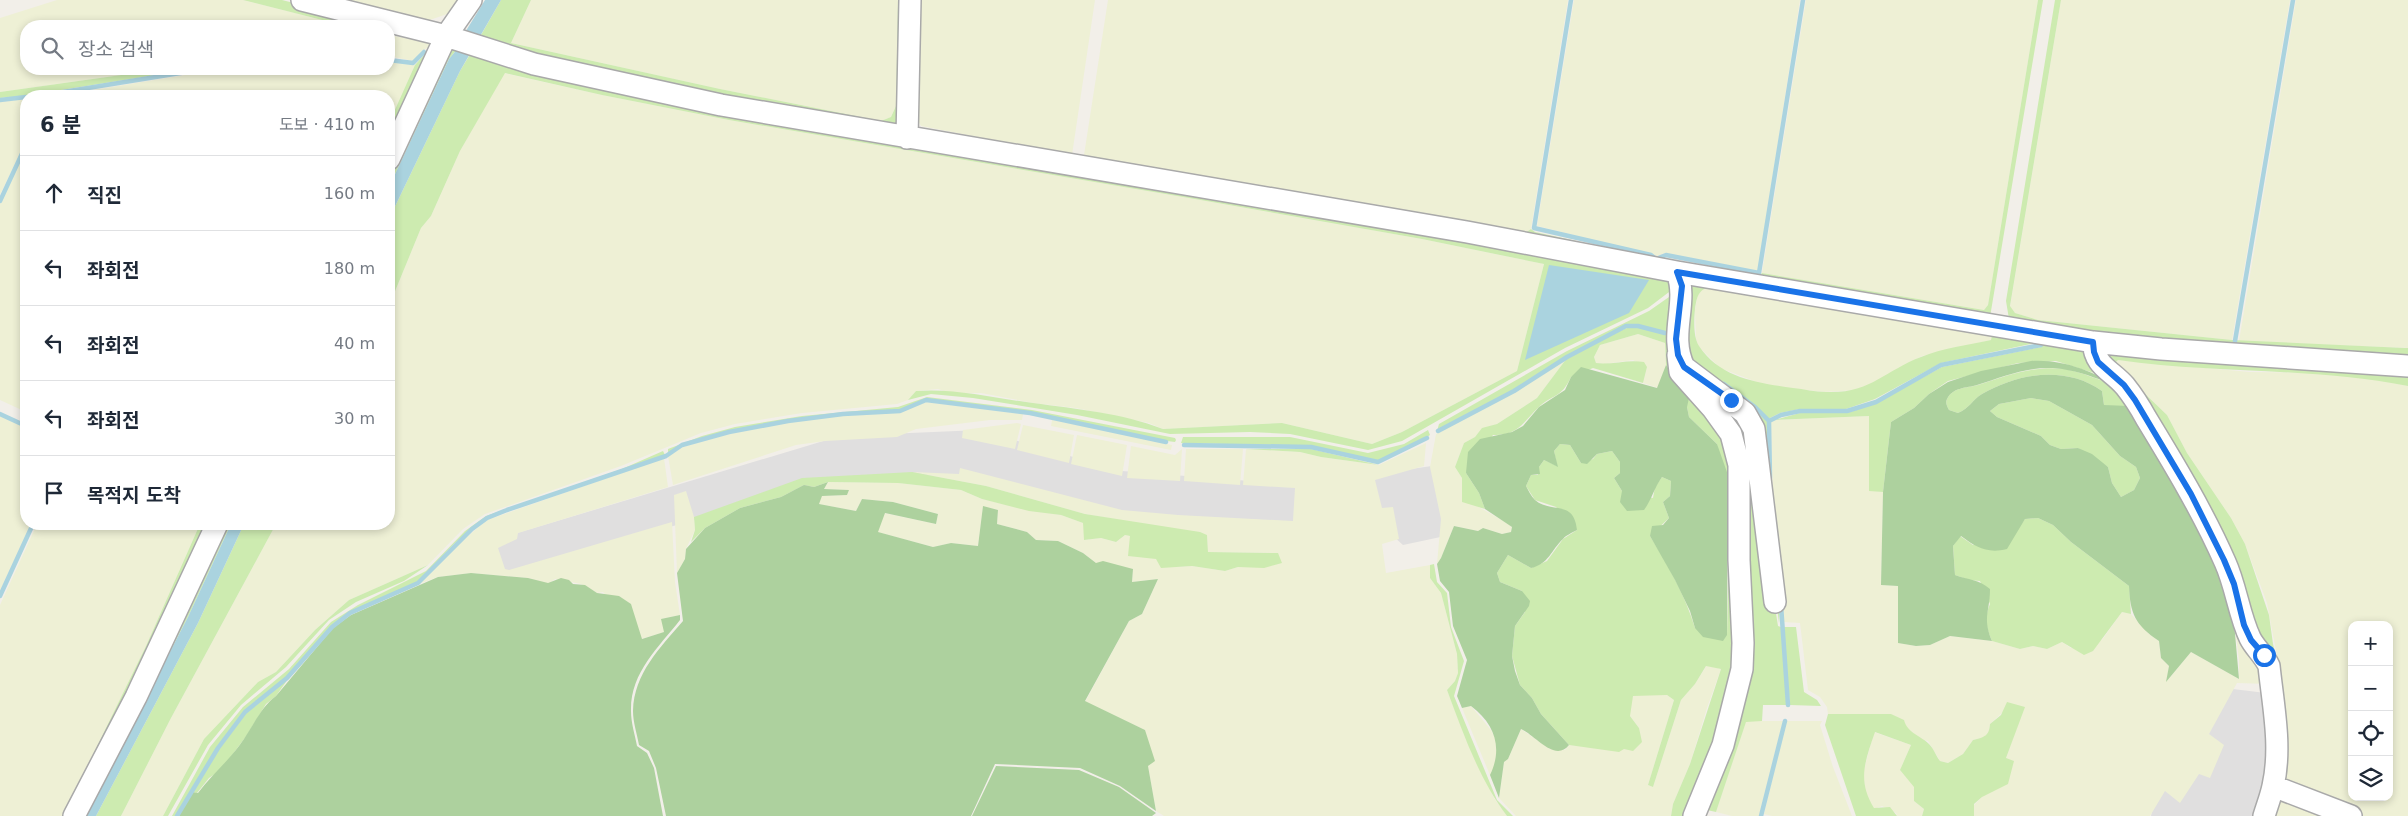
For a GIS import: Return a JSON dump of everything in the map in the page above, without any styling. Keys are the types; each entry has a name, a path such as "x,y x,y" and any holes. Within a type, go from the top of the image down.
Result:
{"street":[{"path":"302,0 381,20"},
{"path":"395,147 471,0"},
{"path":"907,138 910,0"},
{"path":"395,24 452,38 534,64 721,105 1467,232 1677,272 2093,342 2162,350 2408,366"},
{"path":"1677,272 1682,286 1676,339 1680,372 1713,409 1731,434 1739,465 1742,669 1723,745 1694,816"},
{"path":"2093,342 2098,362 2124,385 2135,400 2191,494 2234,584 2244,625 2251,640 2264,655 2269,666 2277,739 2273,786 2264,816"},
{"path":"1678,355 1684,367 1745,413 1754,429 1775,602"},
{"path":"74,816 136,697 215,530"},
{"path":"2273,786 2351,816"}],"shaded area":[{"path":"980,430 1122,471 1299,485 1432,466 1450,535 1403,545 1382,526 1103,512 944,475 839,478 504,575 494,540 840,436"},
{"path":"2184,683 2282,695 2262,816 2151,816"}],"green space":[{"path":"57,0 243,0 322,20 20,20 20,75 121,75 0,92 0,18"},
{"path":"243,0 282,0 360,20 322,20"},
{"path":"320,0 465,0 453,12 421,23"},
{"path":"501,0 531,0 511,43 720,89 881,121 891,117 896,106 898,0 904,0 897,121 892,127 719,101 477,42"},
{"path":"531,0 898,0 896,106 891,117 881,121 720,89 511,43"},
{"path":"920,0 1095,0 1072,155 921,126 917,119"},
{"path":"1108,0 1568,0 1531,229 1525,233 1084,155"},
{"path":"1574,0 1800,0 1758,271 1665,253 1657,256 1537,226"},
{"path":"1806,0 2038,0 1988,305 1984,310 1762,273"},
{"path":"2038,0 2043,0 1990,317 1984,318 1083,163 1084,155 1525,233 1531,229 1535,232 1650,257 1656,261 1665,259 1760,275 1762,273 1984,310 1988,305"},
{"path":"2055,0 2061,0 2010,306 2015,313 2038,320 2232,340 2408,348 2408,356 2110,335 2009,319 2006,301"},
{"path":"2061,0 2290,0 2232,340 2038,320 2015,313 2010,307"},
{"path":"2296,0 2408,0 2408,348 2239,341"},
{"path":"395,36 434,43 431,50 427,48 422,51 413,61 395,57"},
{"path":"459,47 449,59 395,174 395,157 445,50"},
{"path":"472,51 1673,281 1673,289 1648,308 1565,348 1402,441 1368,450 1290,434 1250,432 1170,434 1077,415 973,398 931,394 908,400 916,391 960,392 1099,412 1163,429 1282,423 1372,444 1402,432 1517,371 1544,264 1422,239 729,120 602,95 505,73 460,151 431,216 421,228 395,291 395,206 460,71"},
{"path":"424,55 429,56 395,129 395,110 415,65"},
{"path":"395,63 415,65 395,110 395,90 93,90 185,75 395,75"},
{"path":"504,73 729,120 1422,239 1544,264 1517,371 1402,432 1372,444 1282,423 1163,429 1149,423 1076,408 1033,403 981,393 951,393 938,389 916,391 908,400 897,404 802,413 735,424 701,433 621,466 485,514 463,529 428,565 349,600 315,630 276,672 258,682 204,739 163,816 121,816 171,718 273,530 395,530 395,291 421,228 431,216 460,151"},
{"path":"121,75 156,75 61,90 20,90 20,96 0,98 0,92"},
{"path":"20,100 20,153 0,195 0,102"},
{"path":"20,162 20,409 0,400 0,204"},
{"path":"1698,279 2087,344 2096,365 2116,384 2094,373 2056,361 2018,363 1948,381 1929,394 1914,408 1891,422 1883,492 1869,491 1869,416 1774,420 1800,413 1847,413 1876,403 1942,367 2041,347 2040,342 1941,363 1875,399 1846,409 1800,409 1780,413 1768,419 1742,395 1724,382 1696,368 1684,345 1687,358 1694,371 1741,397 1768,422 1769,500 1780,608 1779,623 1755,429 1746,413 1685,366 1681,357 1678,337 1685,286 1688,282","holes":["1711,287 1992,335 1991,340 1947,349 1921,357 1866,385 1841,392 1822,392 1753,381 1729,372 1708,357 1699,346 1694,328 1699,294"]},
{"path":"1710,287 1992,335 1991,340 1922,356 1871,385 1857,390 1825,392 1767,386 1720,368 1698,346 1695,310 1698,293 1702,288"},
{"path":"1679,290 1673,325 1729,436 1739,668 1690,816 1671,816 1673,804 1690,764 1721,669 1706,666 1695,684 1681,700 1653,787 1648,785 1674,700 1667,695 1633,696 1630,716 1639,728 1642,742 1633,751 1624,749 1619,752 1569,745 1541,714 1532,698 1520,685 1512,656 1515,626 1525,612 1522,591 1500,582 1497,573 1508,555 1531,568 1547,561 1563,539 1577,530 1556,507 1535,500 1526,486 1531,475 1538,475 1539,467 1544,460 1557,466 1554,451 1560,444 1570,445 1581,463 1593,459 1597,454 1612,451 1620,462 1620,473 1614,478 1622,491 1653,498 1655,487 1662,477 1671,481 1670,496 1663,502 1669,518 1650,536 1676,580 1695,628 1727,634 1729,551 1717,444 1689,417 1687,407 1666,365 1665,343 1638,334 1600,345 1594,357 1596,363 1644,362 1647,367 1643,383 1593,368 1571,377 1560,393 1543,404 1519,428 1509,433 1493,435 1466,473 1479,493 1485,509 1462,502 1462,478 1455,467 1464,443 1475,437 1482,428 1497,424 1537,398 1567,358 1627,328 1638,327 1664,334 1665,332 1638,325 1626,326 1566,356 1514,390 1437,431 1439,424 1567,351 1649,311"},
{"path":"1638,334 1665,343 1666,365 1658,388 1643,383 1647,367 1633,360 1605,364 1596,363 1594,357 1600,345"},
{"path":"2098,346 2408,369 2408,386 2372,380 2300,373 2191,367 2118,360 2116,362 2116,366 2167,415 2187,453 2231,518 2245,544 2269,615 2273,644 2280,672 2280,696 2287,736 2287,763 2273,666"},
{"path":"1567,358 1537,398 1497,424 1482,429 1475,437 1464,443 1455,467 1462,478 1463,486 1477,506 1509,524 1512,527 1511,532 1502,534 1483,528 1478,531 1454,526 1437,564 1441,519 1430,467 1436,434 1515,392"},
{"path":"2118,360 2250,372 2311,373 2365,377 2408,386 2408,816 2358,816 2283,787 2287,763 2287,736 2280,696 2280,672 2267,603 2245,544 2231,518 2187,453 2167,415 2116,366"},
{"path":"2031,361 2055,362 2089,372 2121,387 2074,371 2055,368 2032,369 1960,389 1950,395 1946,403 1949,410 1958,413 1982,394 2011,381 2026,377 2058,375 2088,383 2102,391 2104,405 2129,406 2206,532 2233,611 2239,679 2191,652 2166,682 2169,666 2161,658 2159,641 2144,629 2135,618 2129,586 2071,542 2053,525 2038,518 2025,519 2007,549 1993,551 1982,549 1961,536 1953,546 1955,575 1977,581 1990,589 1987,626 1992,641 1950,636 1930,645 1916,646 1898,643 1898,586 1881,585 1883,492 1891,422 1914,408 1929,394 1948,382 1981,371","holes":["2031,398 2049,401 2092,425 2120,456 2136,467 2140,478 2134,490 2121,497 2112,483 2108,467 2092,454 2078,448 2061,449 2050,445 2041,436 1997,417 1990,411 1999,404"]},
{"path":"1666,365 1689,398 1687,407 1689,417 1717,444 1728,475 1727,635 1723,641 1703,637 1695,628 1690,611 1675,580 1650,536 1652,526 1663,525 1669,518 1663,502 1670,496 1671,481 1662,477 1644,510 1627,511 1620,502 1622,491 1614,478 1620,473 1620,462 1612,451 1597,454 1587,464 1581,463 1570,445 1560,444 1554,451 1558,467 1544,460 1539,467 1540,474 1531,475 1526,486 1535,500 1541,504 1567,511 1571,514 1575,520 1577,530 1567,535 1546,560 1537,566 1531,568 1508,555 1497,573 1500,582 1522,591 1530,601 1529,606 1515,626 1512,656 1520,685 1532,698 1541,714 1569,745 1563,750 1551,749 1521,729 1508,759 1504,762 1499,798 1490,775 1496,755 1496,746 1491,729 1471,706 1462,708 1457,696 1467,660 1453,626 1449,592 1440,581 1437,564 1454,526 1478,531 1483,528 1502,534 1511,532 1512,527 1485,509 1479,493 1466,473 1468,452 1480,439 1512,432 1523,426 1539,407 1565,390 1571,377 1581,367 1657,388"},
{"path":"1683,368 1744,414 1778,626 1781,627 1787,705 1763,705 1762,721 1746,722 1716,812 1707,810 1737,704 1741,465"},
{"path":"2054,368 2071,370 2116,385 2135,405 2113,407 2104,405 2102,391 2088,383 2058,375 2026,377 2011,381 1982,394 1958,413 1949,410 1946,403 1950,395 1957,390 2031,370"},
{"path":"927,397 1032,410 1175,438 1176,440 1175,442 1167,441 1030,413 926,399 900,410 843,413 788,420 729,431 682,444 668,453 668,449 702,436 735,427 802,416 898,407"},
{"path":"2031,398 2049,401 2092,425 2120,456 2136,467 2140,478 2134,490 2121,497 2112,483 2108,467 2078,448 2061,449 2050,445 2041,436 1997,417 1990,411 1999,404"},
{"path":"926,402 1023,414 1022,420 990,420 916,429 897,437 825,441 796,445 673,485 668,456 683,447 729,434 788,422 900,412"},
{"path":"0,415 20,425 20,530 28,530 0,591"},
{"path":"1869,416 1869,490 1883,492 1881,585 1898,586 1899,643 1916,646 1930,645 1950,636 1992,641 2020,649 2033,646 2047,649 2062,642 2071,648 2102,640 2122,612 2131,614 2149,634 2159,641 2161,658 2169,666 2167,681 2191,652 2239,679 2239,660 2233,611 2268,684 2237,683 2209,734 2224,745 2210,778 2199,774 2180,803 2165,791 2150,816 1974,816 1974,805 1982,797 2006,758 2024,707 2004,711 1990,724 1989,733 1986,737 1973,740 1963,754 1948,763 1940,761 1928,741 1920,739 1891,714 1828,714 1827,707 1820,697 1808,690 1800,623 1784,622 1773,504 1771,422 1774,420"},
{"path":"1052,420 1172,445 1171,450 1051,426"},
{"path":"1021,424 1015,449 962,438 963,430"},
{"path":"1023,425 1074,435 1069,463 1017,450"},
{"path":"1428,430 1430,435 1427,437 1378,461 1311,446 1181,443 1183,437 1290,437 1368,453 1404,444"},
{"path":"1077,435 1127,445 1122,476 1071,464"},
{"path":"1426,443 1424,466 1375,480 1382,508 1393,507 1399,539 1382,544 1386,573 1430,565 1430,578 1441,593 1457,654 1458,673 1455,681 1447,690 1466,739 1494,798 1507,816 1164,816 1156,811 1148,766 1145,730 1085,702 1129,621 1142,614 1158,579 1132,582 1133,570 1096,563 1083,553 1058,541 1036,540 1027,532 997,524 998,510 983,507 978,546 951,543 933,547 877,532 884,513 936,524 938,514 893,502 862,499 856,511 818,504 822,496 847,495 849,490 824,489 828,482 898,483 961,490 982,499 1061,515 1083,523 1085,540 1101,538 1116,542 1125,535 1130,536 1156,559 1176,567 1192,566 1225,571 1238,567 1264,567 1278,553 1208,552 1207,535 1085,514 986,486 912,472 959,474 960,468 1122,510 1293,521 1295,488 1243,485 1246,449 1300,452 1321,457 1379,465"},
{"path":"1131,446 1175,455 1182,449 1180,481 1127,478"},
{"path":"1186,449 1243,449 1240,485 1184,481"},
{"path":"1246,449 1311,449 1379,465 1321,457 1300,452"},
{"path":"663,451 665,455 486,518 454,544 418,582 349,612 331,626 286,678 244,711 217,747 176,816 172,816 210,747 243,707 289,669 331,622 358,605 426,571 465,531 486,516 622,469"},
{"path":"664,458 668,487 518,533 517,539 498,548 505,569 509,570 672,522 675,582 680,615 662,619 665,632 641,639 603,592 597,593 581,584 555,579 548,584 528,578 471,573 438,577 419,584 456,546 487,520"},
{"path":"912,472 986,486 1085,514 1200,532 1207,535 1208,552 1278,553 1282,563 1264,568 1238,567 1225,571 1192,566 1161,568 1156,559 1128,556 1130,536 1125,535 1116,542 1101,538 1084,540 1083,523 1061,515 1029,511 982,499 961,490 898,483 828,482 814,487 804,485 781,497 740,508 705,528 691,542 695,530 694,517 802,478"},
{"path":"828,482 824,489 849,490 847,495 822,496 819,504 856,511 862,499 893,502 938,514 936,524 885,513 878,532 933,547 951,543 978,546 983,506 998,510 997,524 1027,532 1036,540 1058,541 1083,553 1096,563 1103,561 1133,569 1132,582 1158,579 1142,614 1129,621 1085,701 1145,730 1155,761 1148,766 1156,811 1120,786 1080,768 995,764 971,816 666,816 656,768 649,751 639,745 634,724 634,697 643,673 657,651 683,621 677,573 685,559 686,549 705,528 740,508 781,497 804,485 814,487"},
{"path":"686,491 694,517 695,530 686,549 685,559 677,573 674,495"},
{"path":"2038,518 2053,525 2071,542 2129,586 2131,614 2122,612 2093,651 2084,655 2062,642 2047,649 2033,646 2020,649 1992,641 1986,622 1990,604 1980,581 1969,580 1955,575 1953,546 1960,536 1973,545 2018,528 2025,519"},
{"path":"34,530 197,530 146,646 63,816 0,816 0,605"},
{"path":"197,530 209,530 68,816 63,816 146,646"},
{"path":"219,530 228,530 188,617 104,780"},
{"path":"241,530 273,530 171,718 121,816 96,816 198,623"},
{"path":"1434,564 1437,582 1447,593 1451,627 1464,661 1454,696 1497,800 1513,816 1507,816 1488,787 1459,723 1447,690 1455,681 1458,673 1457,654 1441,593 1430,578 1430,565"},
{"path":"428,565 404,581 356,602 329,620 286,667 241,705 208,745 168,816 163,816 204,739 258,682 276,672 315,630 349,600"},
{"path":"471,573 528,578 548,583 561,578 569,580 573,584 585,585 597,593 619,596 631,604 642,639 664,632 661,619 680,615 680,620 640,673 632,697 631,715 637,746 647,753 654,768 663,816 179,816 192,792 198,793 234,752 265,707 333,628 351,615 438,577"},
{"path":"1783,627 1796,627 1804,692 1817,700 1821,706 1790,705"},
{"path":"1707,665 1721,669 1690,764 1673,804 1671,816 1516,816 1499,798 1504,762 1508,759 1521,729 1550,749 1565,750 1569,745 1592,747 1639,728 1630,716 1630,704 1633,696 1641,694 1667,695 1674,700 1648,785 1653,787 1681,700 1695,684"},
{"path":"288,679 276,696 266,704 247,735 221,770 209,778 197,793 192,792 219,749 246,713"},
{"path":"2007,702 2025,707 2006,758 2014,761 2008,784 1982,797 1974,804 1974,816 1922,816 1924,809 1914,801 1914,787 1900,770 1911,745 1875,732 1864,771 1866,789 1874,808 1890,807 1897,816 1856,816 1825,725 1828,714 1891,714 1904,720 1908,728 1931,746 1940,761 1948,763 1963,754 1973,740 1986,735 1990,724 2001,715"},
{"path":"1471,706 1491,730 1497,742 1497,762 1490,775 1462,708"},
{"path":"1746,721 1783,721 1759,816 1732,816 1716,812"},
{"path":"1786,721 1822,721 1820,725 1833,767 1852,816 1772,816 1764,814"},
{"path":"1874,732 1911,745 1900,770 1915,787 1914,801 1924,809 1922,816 1897,816 1896,813 1882,806 1874,809 1866,795 1863,773"},
{"path":"996,766 1079,770 1119,787 1156,813 1152,816 972,816"},
{"path":"2278,796 2340,816 2269,816"}],"water":[{"path":"485,0 501,0 460,71 395,206 395,174 449,59 459,47 464,34"},
{"path":"1549,265 1649,280 1629,313 1525,360"},
{"path":"228,530 241,530 198,623 96,816 85,816 188,617"}],"waterway":[{"path":"1571,0 1534,228 1651,255 1656,259 1666,255 1759,273 1803,0"},
{"path":"2235,341 2293,0"},
{"path":"395,61 413,63 424,52"},
{"path":"75,90 168,75"},
{"path":"0,100 20,98"},
{"path":"0,201 20,158"},
{"path":"1438,431 1514,391 1567,357 1626,326 1638,326 1665,333"},
{"path":"1769,421 1781,415 1800,411 1847,411 1876,402 1941,365 2041,345"},
{"path":"1724,384 1755,407 1769,421 1770,478"},
{"path":"177,816 218,748 245,712 287,678 332,627 350,613 418,583 472,529 487,518 507,510 666,456 682,445 729,432 788,421 843,414 900,411 926,400 1030,413 1166,442"},
{"path":"0,414 20,423"},
{"path":"1184,445 1311,447 1378,462 1427,438"},
{"path":"0,596 30,530"},
{"path":"1781,605 1788,705"},
{"path":"1761,816 1785,721"}],"route":[{"path":"1731,400 1684,367 1678,355 1676,339 1682,286 1677,272 2093,342 2098,362 2124,385 2135,400 2191,494 2234,584 2244,625 2251,640 2264,655"}]}
